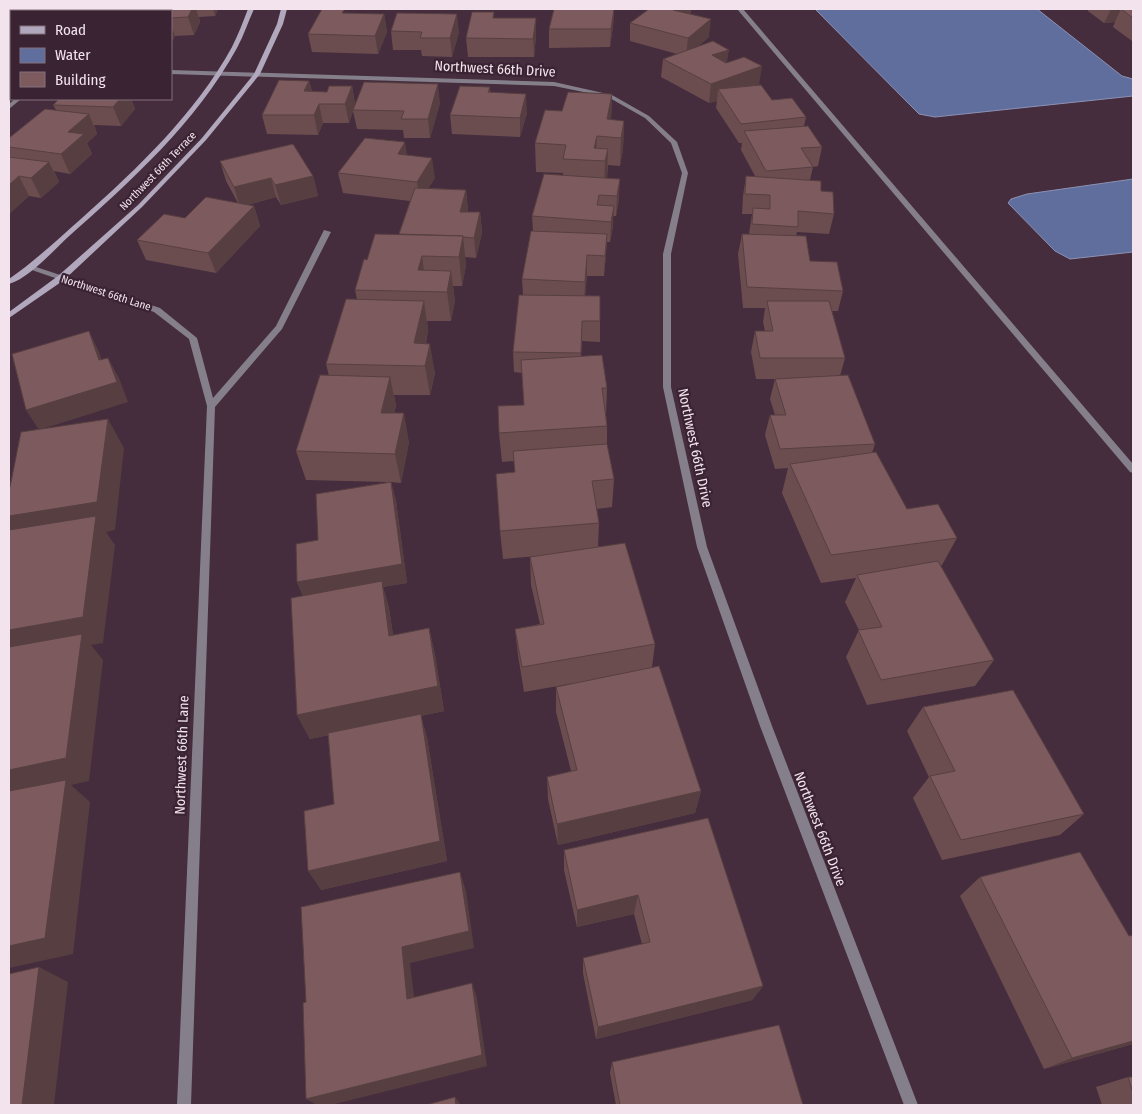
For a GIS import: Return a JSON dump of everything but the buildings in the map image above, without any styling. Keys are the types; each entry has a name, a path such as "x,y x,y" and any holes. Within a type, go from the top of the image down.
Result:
{"street":[{"name":"Northwest 66th Terrace","path":"9,282 30,268 171,135 220,73 246,24 251,9"},
{"name":"Northwest 66th Terrace","path":"9,316 61,278 140,206 204,139 257,74 280,24 284,9"},
{"path":"740,9 1133,470"},
{"name":"Northwest 66th Drive","path":"172,72 554,84 610,96 647,117 674,142 685,173 667,254 668,387 702,547 766,726 911,1105"},
{"path":"211,406 279,327 327,232"},
{"name":"Northwest 66th Lane","path":"30,268 158,310 193,338 211,406 184,1105"}],"water":[{"path":"815,9 1037,9 1122,76 1133,79 1133,96 935,117 919,114"},
{"path":"1133,179 1133,252 1070,259 1055,251 1008,203 1011,199 1027,194"}]}
